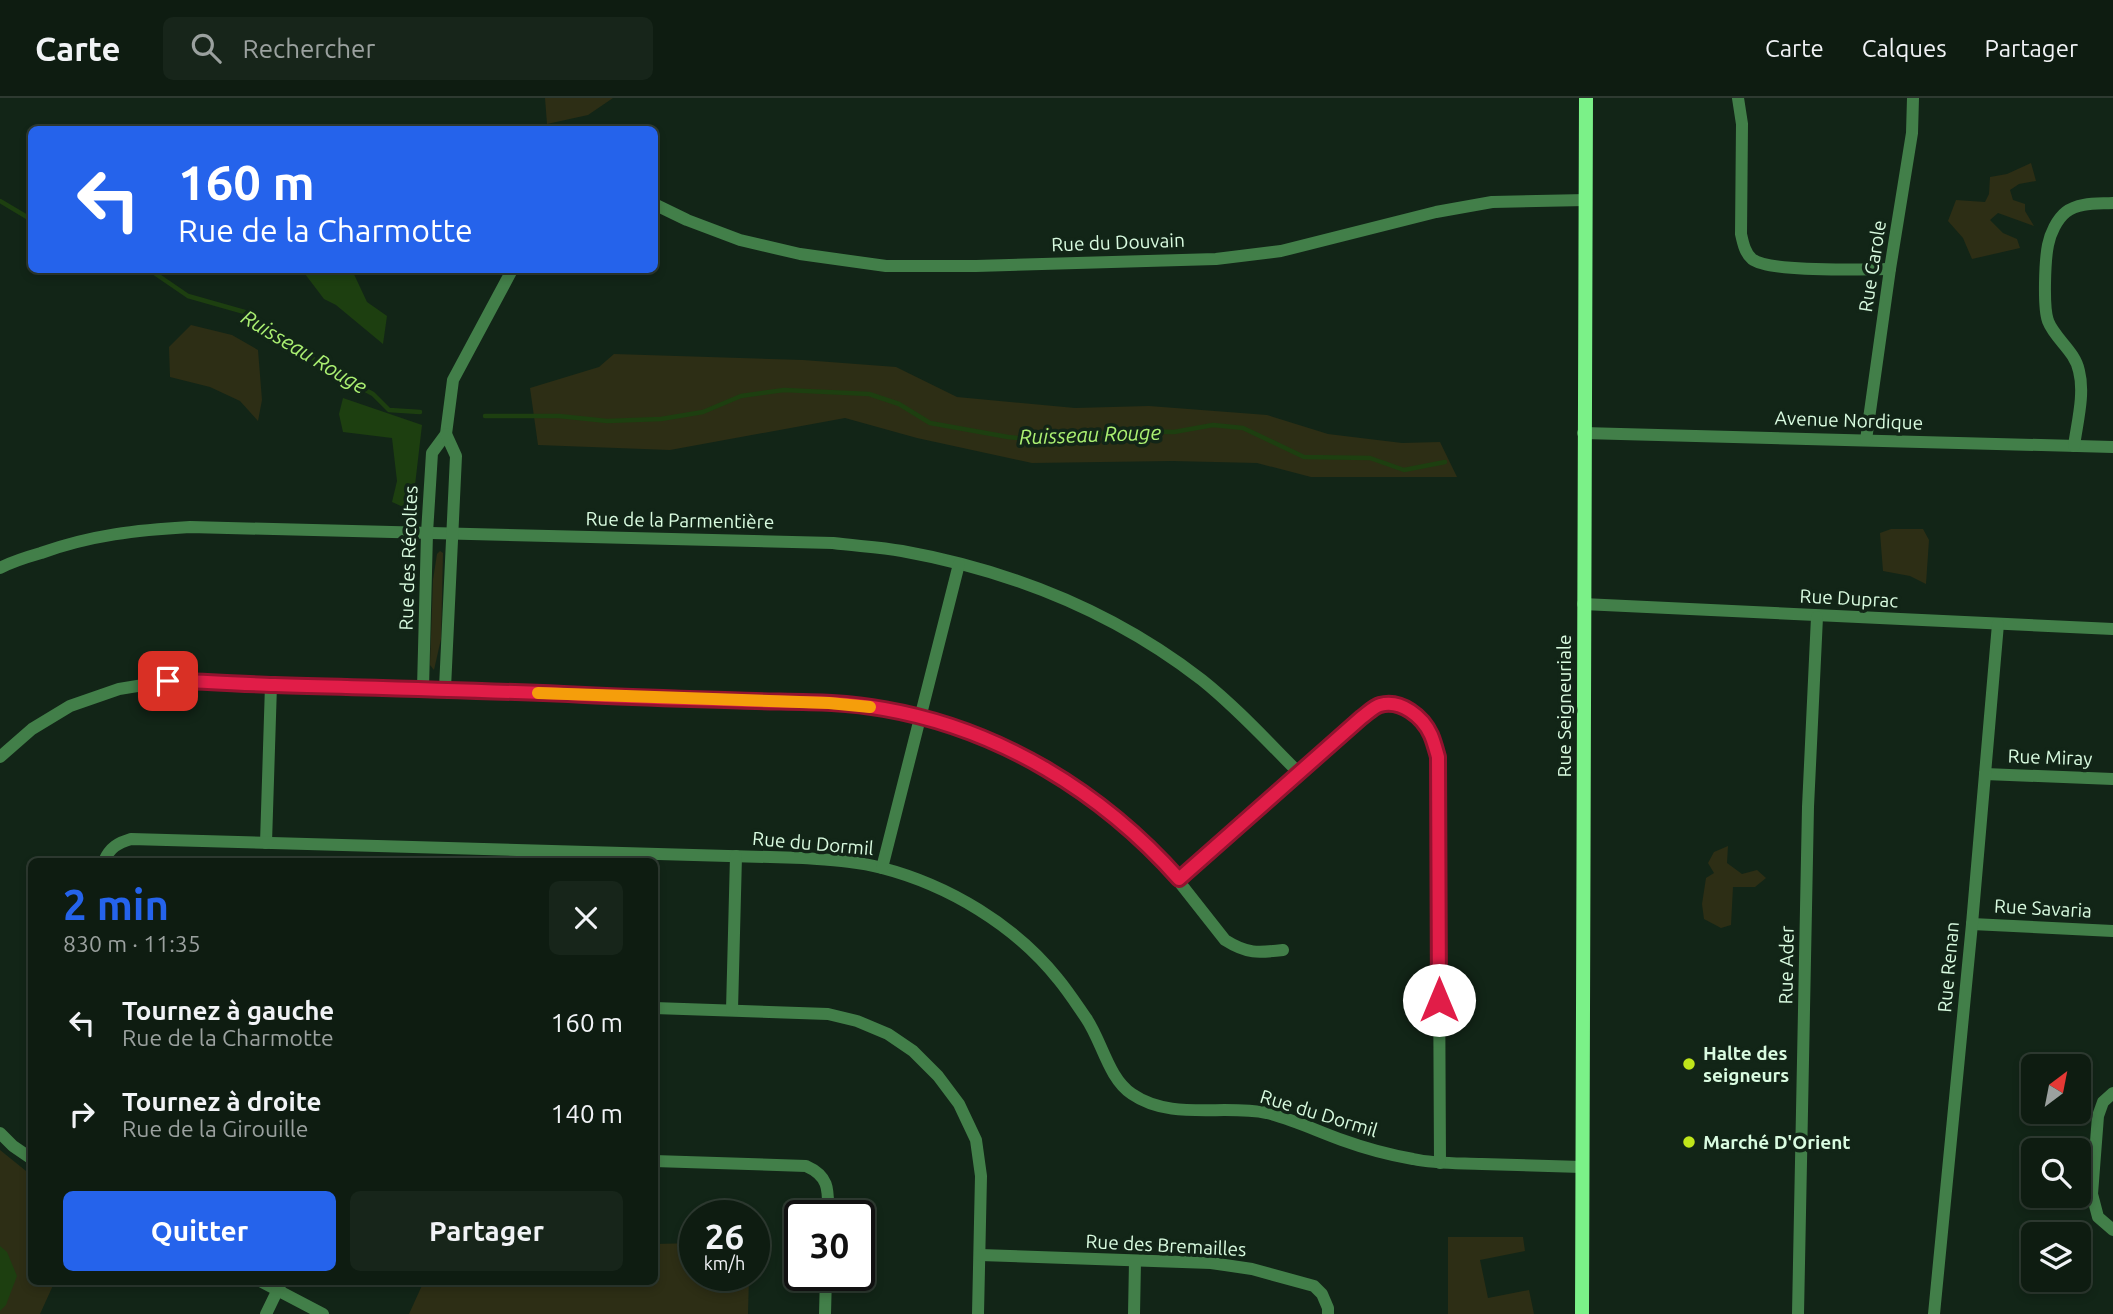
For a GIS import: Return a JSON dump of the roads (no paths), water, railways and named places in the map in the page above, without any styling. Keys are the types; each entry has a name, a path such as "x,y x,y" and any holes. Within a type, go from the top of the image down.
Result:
{"street":[{"name":"Rue Seigneuriale","path":"1582,1314 1586,98"},
{"path":"1738,98 1742,124 1741,234 1744,247 1752,259 1780,267 1890,269"},
{"name":"Rue Carole","path":"1867,440 1912,133 1913,98"},
{"name":"Rue du Douvain","path":"658,206 740,240 800,254 886,266 976,266 1216,258 1281,251 1436,212 1492,202 1586,200"},
{"path":"2074,446 2081,387 2079,370 2073,356 2048,322 2045,305 2048,245 2055,226 2065,213 2078,205 2113,203"},
{"name":"Rue des Récoltes","path":"424,688 427,533 432,453 446,434 453,380 510,273"},
{"name":"Avenue Nordique","path":"1583,433 2113,447"},
{"name":"Rue des Récoltes","path":"445,688 456,456 446,434"},
{"name":"Rue de la Parmentière","path":"0,568 69,543 131,531 190,527 834,543 901,551 999,574 1042,588 1088,608 1138,637 1202,681 1251,724 1298,772"},
{"path":"883,868 959,564"},
{"name":"Rue Duprac","path":"1583,604 2113,629"},
{"name":"Rue Ader","path":"1798,1314 1808,807 1817,617"},
{"name":"Rue Renan","path":"1934,1314 1998,624"},
{"path":"0,757 32,729 70,706 119,689 168,681 445,688 829,703 884,709 959,729 1035,761 1076,786 1158,855 1225,940 1255,953 1283,950"},
{"path":"265,843 271,685"},
{"path":"1179,879 1298,772 1378,706 1390,704 1408,709 1422,720 1431,734 1438,757 1440,1163"},
{"name":"Rue Miray","path":"1985,774 2113,779"},
{"name":"Rue du Dormil","path":"105,858 117,843 131,839 736,856 847,861 883,868 965,901 1029,948 1058,979 1090,1024 1115,1075 1130,1093 1150,1105 1266,1113 1345,1141 1412,1159 1440,1163 1583,1167"},
{"path":"732,1010 736,856"},
{"name":"Rue Savaria","path":"1972,924 2113,931"},
{"path":"658,1008 828,1014 857,1021 888,1034 913,1051 938,1076 959,1104 976,1140 981,1176 978,1314"},
{"path":"2113,1093 2104,1102 2098,1116 2092,1194 2098,1217 2113,1230"},
{"path":"0,1133 28,1156"},
{"path":"658,1161 806,1166 817,1170 825,1179 828,1200"},
{"name":"Rue des Bremailles","path":"980,1255 1211,1263 1252,1269 1314,1286 1322,1294 1328,1314"},
{"path":"1134,1314 1135,1261"},
{"path":"266,1314 280,1286 323,1314"},
{"path":"825,1314 826,1291"}],"waterway":[{"name":"Ruisseau Rouge","path":"0,201 28,218"},
{"name":"Ruisseau Rouge","path":"154,273 188,296 248,313 332,372 373,394 389,410 420,412"},
{"name":"Ruisseau Rouge","path":"485,416 559,416 607,421 661,419 703,412 741,396 784,390 869,394 899,404 930,423 1008,437 1035,440 1125,431 1174,432 1213,425 1243,428 1304,457 1370,458 1404,470 1445,462"}],"place":[{"name":"Halte des seigneurs","path":"1689,1064"},
{"name":"Marché D'Orient","path":"1689,1142"}]}
